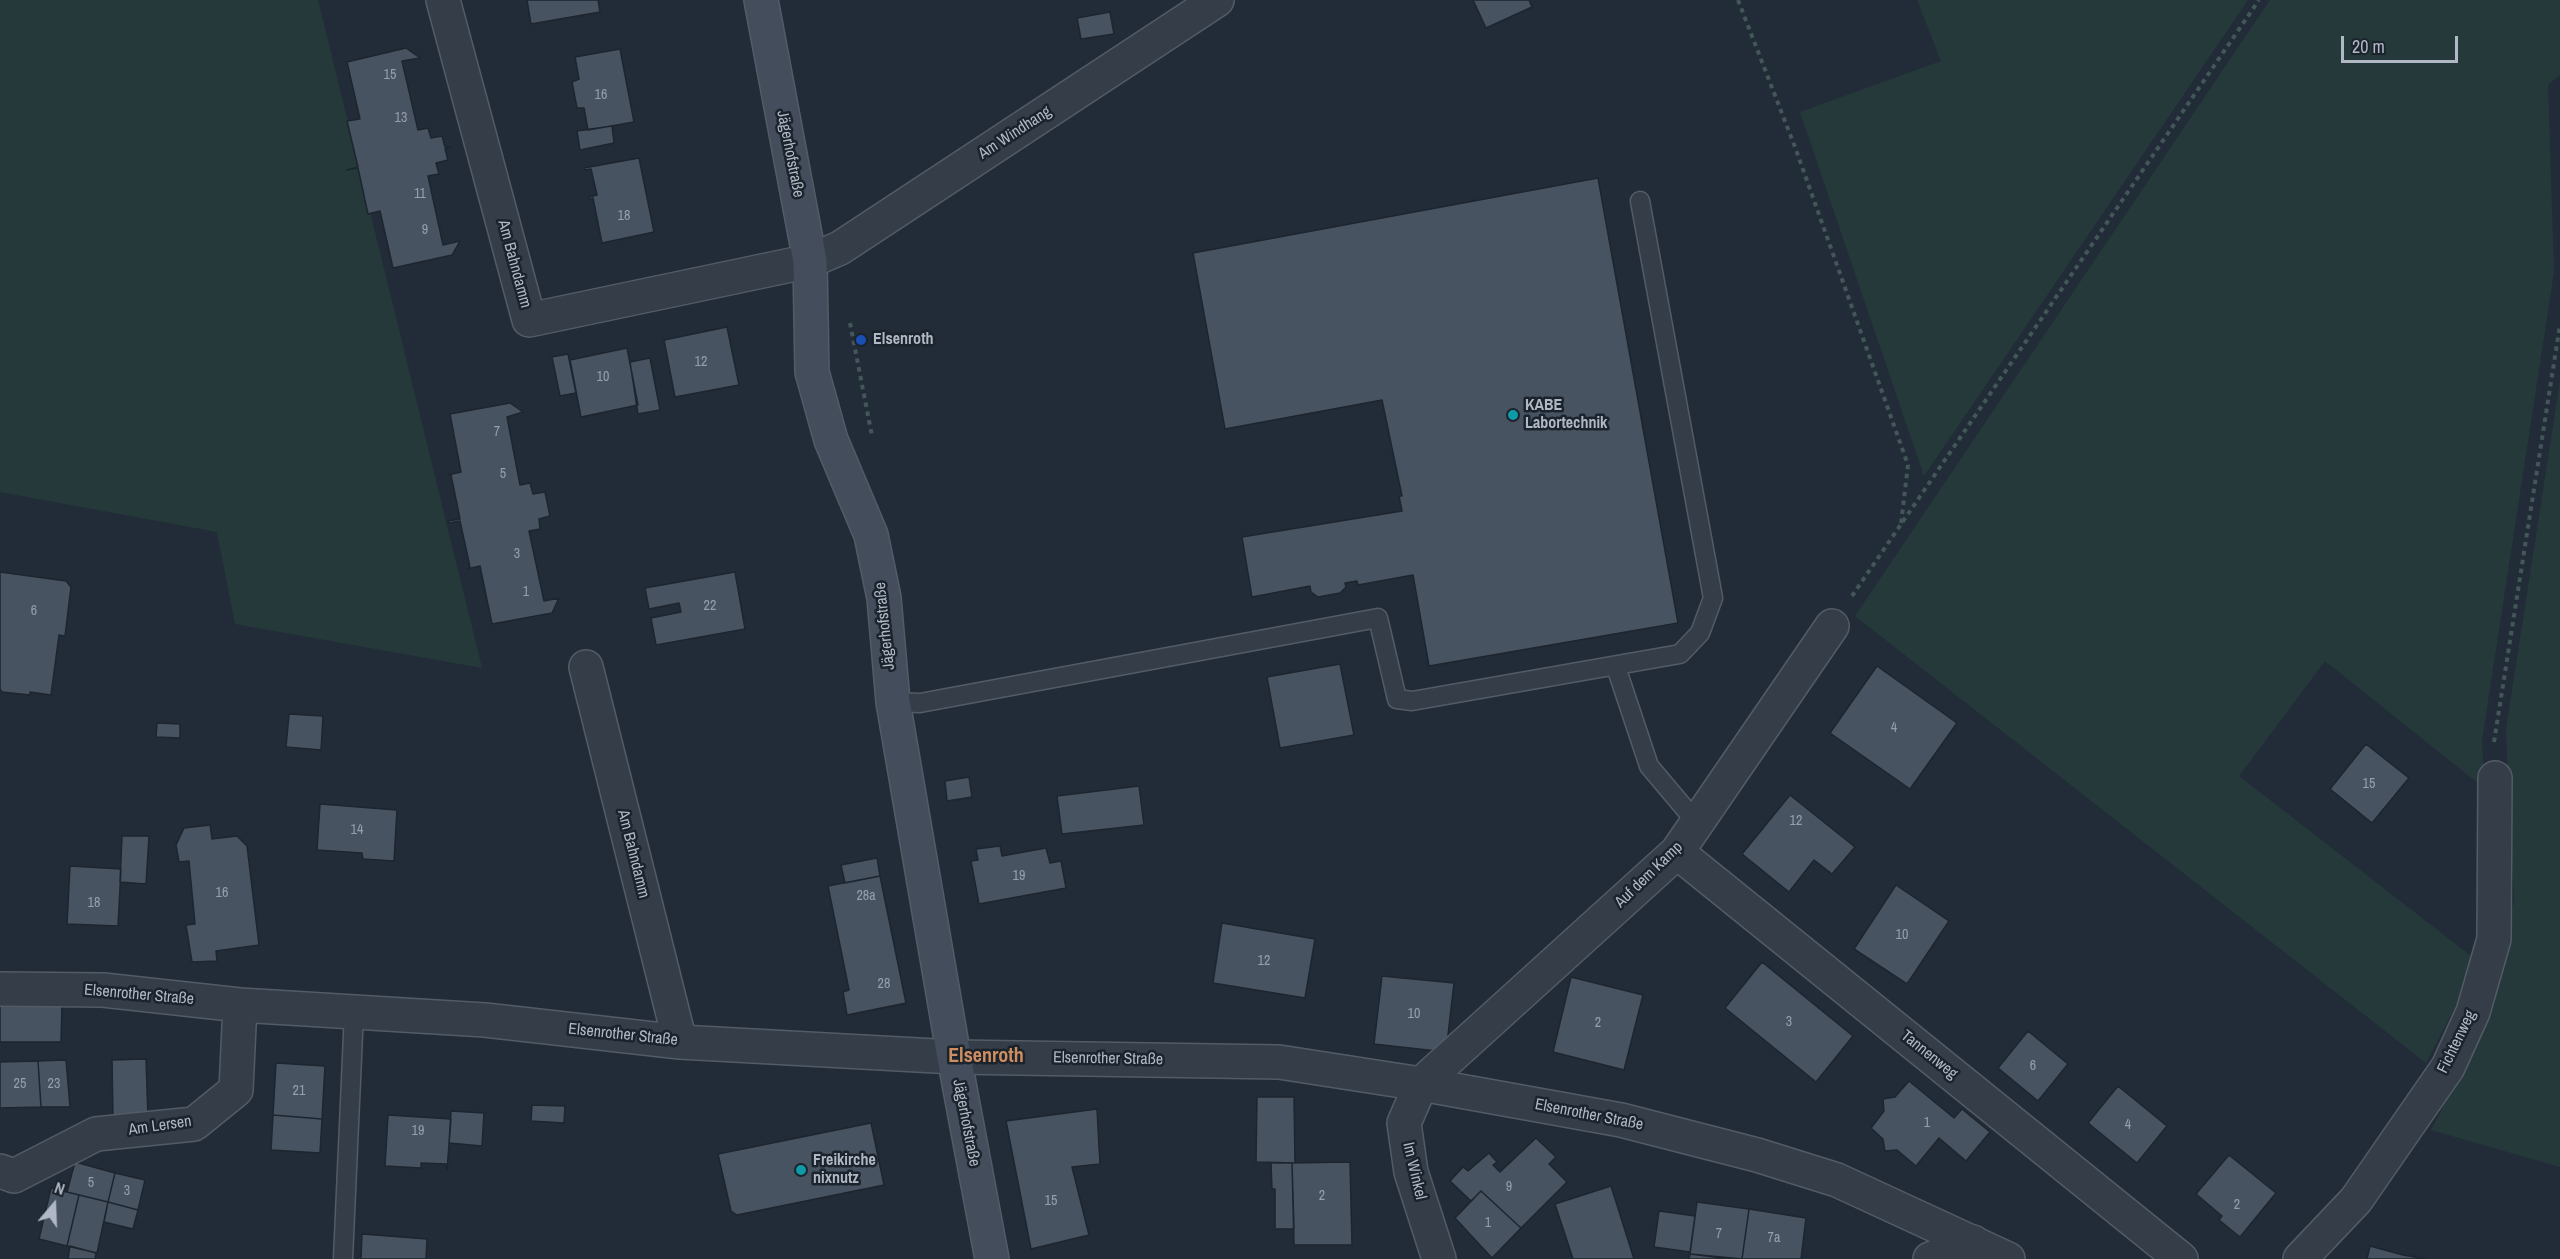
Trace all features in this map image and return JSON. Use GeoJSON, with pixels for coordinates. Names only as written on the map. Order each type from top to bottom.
{"type":"FeatureCollection","features":[{"type":"Feature","properties":{"kind":"main road","name":"Jägerhofstraße"},"geometry":{"type":"LineString","coordinates":[[760,0],[810,261],[812,372],[831,440],[871,535],[884,598],[893,702],[954,1057],[992,1259]]}},
{"type":"Feature","properties":{"kind":"street","name":"Am Bahndamm"},"geometry":{"type":"LineString","coordinates":[[443,0],[529,320],[810,261]]}},
{"type":"Feature","properties":{"kind":"street","name":"Am Windhang"},"geometry":{"type":"LineString","coordinates":[[810,261],[840,248],[1216,0]]}},
{"type":"Feature","properties":{"kind":"street","name":"Auf dem Kamp"},"geometry":{"type":"LineString","coordinates":[[1421,1084],[1677,852],[1832,626]]}},
{"type":"Feature","properties":{"kind":"street","name":"Am Bahndamm"},"geometry":{"type":"LineString","coordinates":[[586,667],[680,1042]]}},
{"type":"Feature","properties":{"kind":"street","name":"Fichtenweg"},"geometry":{"type":"LineString","coordinates":[[2300,1259],[2356,1200],[2448,1067],[2474,1012],[2494,939],[2495,778]]}},
{"type":"Feature","properties":{"kind":"street","name":"Tannenweg"},"geometry":{"type":"LineString","coordinates":[[1677,852],[2181,1259]]}},
{"type":"Feature","properties":{"kind":"street","name":"Elsenrother Straße"},"geometry":{"type":"LineString","coordinates":[[0,989],[103,990],[240,1005],[485,1020],[680,1042],[954,1057],[1279,1062],[1421,1084],[1621,1120],[1757,1155],[1838,1180],[2008,1259]]}},
{"type":"Feature","properties":{"kind":"street","name":"Am Lersen"},"geometry":{"type":"LineString","coordinates":[[0,1172],[14,1176],[96,1134],[194,1124],[236,1090],[240,1005]]}},
{"type":"Feature","properties":{"kind":"street","name":"Im Winkel"},"geometry":{"type":"LineString","coordinates":[[1421,1084],[1404,1123],[1411,1172],[1439,1259]]}},
{"type":"Feature","properties":{"kind":"street"},"geometry":{"type":"LineString","coordinates":[[1930,1259],[1972,1242]]}},
{"type":"Feature","properties":{"kind":"lane"},"geometry":{"type":"LineString","coordinates":[[893,702],[920,703],[1378,618],[1397,699],[1412,701],[1680,654],[1700,633],[1713,598],[1640,201]]}},
{"type":"Feature","properties":{"kind":"lane"},"geometry":{"type":"LineString","coordinates":[[1616,667],[1649,766],[1697,823]]}},
{"type":"Feature","properties":{"kind":"lane"},"geometry":{"type":"LineString","coordinates":[[343,1259],[354,1012]]}},
{"type":"Feature","properties":{"kind":"path"},"geometry":{"type":"LineString","coordinates":[[1738,0],[1795,147],[1908,465],[1900,525]]}},
{"type":"Feature","properties":{"kind":"path"},"geometry":{"type":"LineString","coordinates":[[1832,626],[2259,0]]}},
{"type":"Feature","properties":{"kind":"path"},"geometry":{"type":"LineString","coordinates":[[2495,778],[2494,734],[2560,325]]}},
{"type":"Feature","properties":{"kind":"green space"},"geometry":{"type":"Polygon","coordinates":[[[0,0],[318,0],[482,668],[235,624],[217,532],[0,492],[0,0]]]}},
{"type":"Feature","properties":{"kind":"green space"},"geometry":{"type":"Polygon","coordinates":[[[1917,0],[2248,0],[1924,476],[1800,112],[1941,61],[1917,0]]]}},
{"type":"Feature","properties":{"kind":"green space"},"geometry":{"type":"Polygon","coordinates":[[[2270,0],[2560,0],[2560,75],[2548,85],[2554,272],[2482,740],[2484,788],[2325,661],[2239,776],[2471,956],[2457,1004],[2426,1063],[1855,616],[2270,0]]]}},
{"type":"Feature","properties":{"kind":"green space"},"geometry":{"type":"Polygon","coordinates":[[[2560,381],[2560,1167],[2431,1130],[2478,1039],[2514,901],[2506,729],[2560,381]]]}},
{"type":"Feature","properties":{"kind":"building"},"geometry":{"type":"Polygon","coordinates":[[[527,0],[598,0],[600,12],[531,24],[527,0]]]}},
{"type":"Feature","properties":{"kind":"building"},"geometry":{"type":"Polygon","coordinates":[[[1473,0],[1529,0],[1532,7],[1486,28],[1473,0]]]}},
{"type":"Feature","properties":{"kind":"building"},"geometry":{"type":"Polygon","coordinates":[[[1110,12],[1114,34],[1081,39],[1077,18],[1110,12]]]}},
{"type":"Feature","properties":{"kind":"building"},"geometry":{"type":"Polygon","coordinates":[[[406,48],[420,58],[402,61],[418,130],[428,128],[431,138],[442,136],[445,147],[451,147],[445,149],[448,160],[436,163],[439,174],[428,176],[443,245],[460,241],[452,255],[393,268],[380,211],[368,214],[358,168],[347,170],[358,167],[347,121],[360,119],[347,62],[406,48]]]}},
{"type":"Feature","properties":{"kind":"building"},"geometry":{"type":"Polygon","coordinates":[[[620,49],[634,122],[588,130],[584,108],[577,108],[572,82],[579,79],[575,57],[620,49]]]}},
{"type":"Feature","properties":{"kind":"building"},"geometry":{"type":"Polygon","coordinates":[[[612,126],[614,143],[580,150],[577,131],[612,126]]]}},
{"type":"Feature","properties":{"kind":"building"},"geometry":{"type":"Polygon","coordinates":[[[639,158],[654,232],[602,243],[593,198],[589,200],[589,197],[597,195],[591,169],[585,170],[584,168],[639,158]]]}},
{"type":"Feature","properties":{"kind":"building","name":"KABE Labortechnik"},"geometry":{"type":"Polygon","coordinates":[[[1598,178],[1678,623],[1429,666],[1413,575],[1358,585],[1357,581],[1345,583],[1346,587],[1340,593],[1318,597],[1311,592],[1310,586],[1252,597],[1242,537],[1402,511],[1399,496],[1402,496],[1382,400],[1225,429],[1193,253],[1598,178]]]}},
{"type":"Feature","properties":{"kind":"building"},"geometry":{"type":"Polygon","coordinates":[[[727,327],[739,385],[675,397],[664,340],[727,327]]]}},
{"type":"Feature","properties":{"kind":"building"},"geometry":{"type":"Polygon","coordinates":[[[627,348],[638,405],[581,417],[570,360],[627,348]]]}},
{"type":"Feature","properties":{"kind":"building"},"geometry":{"type":"Polygon","coordinates":[[[568,354],[576,393],[560,396],[552,357],[568,354]]]}},
{"type":"Feature","properties":{"kind":"building"},"geometry":{"type":"Polygon","coordinates":[[[650,358],[660,410],[638,414],[630,362],[650,358]]]}},
{"type":"Feature","properties":{"kind":"building"},"geometry":{"type":"Polygon","coordinates":[[[510,403],[523,412],[507,417],[520,485],[530,483],[533,494],[545,492],[550,516],[539,519],[540,529],[529,531],[544,601],[559,598],[552,613],[492,624],[480,566],[467,569],[470,567],[460,521],[449,523],[448,521],[460,519],[451,475],[448,475],[461,472],[450,414],[510,403]]]}},
{"type":"Feature","properties":{"kind":"building"},"geometry":{"type":"Polygon","coordinates":[[[0,572],[66,581],[71,587],[65,636],[59,635],[51,695],[2,692],[0,689],[0,572]]]}},
{"type":"Feature","properties":{"kind":"building"},"geometry":{"type":"Polygon","coordinates":[[[735,572],[745,629],[656,645],[651,618],[681,612],[679,603],[649,609],[645,588],[735,572]]]}},
{"type":"Feature","properties":{"kind":"building"},"geometry":{"type":"Polygon","coordinates":[[[1340,664],[1354,735],[1280,748],[1267,677],[1340,664]]]}},
{"type":"Feature","properties":{"kind":"building"},"geometry":{"type":"Polygon","coordinates":[[[1877,666],[1957,723],[1910,789],[1830,733],[1877,666]]]}},
{"type":"Feature","properties":{"kind":"building"},"geometry":{"type":"Polygon","coordinates":[[[289,714],[323,716],[321,750],[286,747],[289,714]]]}},
{"type":"Feature","properties":{"kind":"building"},"geometry":{"type":"Polygon","coordinates":[[[157,723],[180,724],[180,738],[156,737],[157,723]]]}},
{"type":"Feature","properties":{"kind":"building"},"geometry":{"type":"Polygon","coordinates":[[[2366,744],[2409,778],[2372,823],[2330,789],[2366,744]]]}},
{"type":"Feature","properties":{"kind":"building"},"geometry":{"type":"Polygon","coordinates":[[[969,777],[972,797],[947,801],[945,781],[969,777]]]}},
{"type":"Feature","properties":{"kind":"building"},"geometry":{"type":"Polygon","coordinates":[[[1139,786],[1144,825],[1062,834],[1057,796],[1139,786]]]}},
{"type":"Feature","properties":{"kind":"building"},"geometry":{"type":"Polygon","coordinates":[[[1790,795],[1855,847],[1832,874],[1814,860],[1789,892],[1742,854],[1790,795]]]}},
{"type":"Feature","properties":{"kind":"building"},"geometry":{"type":"Polygon","coordinates":[[[320,804],[397,810],[394,861],[363,859],[362,853],[317,850],[320,804]]]}},
{"type":"Feature","properties":{"kind":"building"},"geometry":{"type":"Polygon","coordinates":[[[210,825],[212,839],[237,836],[247,846],[259,945],[216,951],[217,961],[192,962],[186,925],[195,924],[189,861],[179,862],[176,845],[184,828],[210,825]]]}},
{"type":"Feature","properties":{"kind":"building"},"geometry":{"type":"Polygon","coordinates":[[[122,836],[149,836],[146,884],[120,882],[122,836]]]}},
{"type":"Feature","properties":{"kind":"building"},"geometry":{"type":"Polygon","coordinates":[[[1000,846],[1002,856],[1046,848],[1050,863],[1061,861],[1066,888],[979,904],[971,861],[978,860],[976,849],[1000,846]]]}},
{"type":"Feature","properties":{"kind":"building"},"geometry":{"type":"Polygon","coordinates":[[[877,858],[880,876],[845,883],[841,865],[877,858]]]}},
{"type":"Feature","properties":{"kind":"building"},"geometry":{"type":"Polygon","coordinates":[[[70,866],[121,869],[118,926],[67,924],[70,866]]]}},
{"type":"Feature","properties":{"kind":"building"},"geometry":{"type":"Polygon","coordinates":[[[880,876],[906,1003],[847,1015],[843,992],[849,990],[828,886],[880,876]]]}},
{"type":"Feature","properties":{"kind":"building"},"geometry":{"type":"Polygon","coordinates":[[[1896,885],[1949,921],[1907,984],[1854,949],[1896,885]]]}},
{"type":"Feature","properties":{"kind":"building"},"geometry":{"type":"Polygon","coordinates":[[[1222,923],[1315,939],[1305,998],[1213,983],[1222,923]]]}},
{"type":"Feature","properties":{"kind":"building"},"geometry":{"type":"Polygon","coordinates":[[[1762,962],[1853,1036],[1816,1082],[1725,1008],[1762,962]]]}},
{"type":"Feature","properties":{"kind":"building"},"geometry":{"type":"Polygon","coordinates":[[[1382,976],[1454,983],[1446,1052],[1374,1044],[1382,976]]]}},
{"type":"Feature","properties":{"kind":"building"},"geometry":{"type":"Polygon","coordinates":[[[1571,977],[1643,995],[1624,1070],[1553,1052],[1571,977]]]}},
{"type":"Feature","properties":{"kind":"building"},"geometry":{"type":"Polygon","coordinates":[[[62,1003],[61,1042],[0,1042],[0,1004],[62,1003]]]}},
{"type":"Feature","properties":{"kind":"building"},"geometry":{"type":"Polygon","coordinates":[[[2028,1031],[2068,1064],[2038,1101],[1998,1068],[2028,1031]]]}},
{"type":"Feature","properties":{"kind":"building"},"geometry":{"type":"Polygon","coordinates":[[[146,1059],[148,1119],[113,1120],[112,1060],[146,1059]]]}},
{"type":"Feature","properties":{"kind":"building"},"geometry":{"type":"Polygon","coordinates":[[[66,1060],[70,1107],[41,1107],[38,1061],[66,1060]]]}},
{"type":"Feature","properties":{"kind":"building"},"geometry":{"type":"Polygon","coordinates":[[[38,1061],[41,1107],[0,1108],[0,1062],[38,1061]]]}},
{"type":"Feature","properties":{"kind":"building"},"geometry":{"type":"Polygon","coordinates":[[[276,1063],[325,1066],[322,1119],[273,1115],[276,1063]]]}},
{"type":"Feature","properties":{"kind":"building"},"geometry":{"type":"Polygon","coordinates":[[[1909,1081],[1954,1118],[1962,1109],[1990,1132],[1966,1161],[1939,1138],[1916,1166],[1897,1150],[1885,1151],[1883,1139],[1871,1128],[1884,1111],[1883,1099],[1895,1097],[1909,1081]]]}},
{"type":"Feature","properties":{"kind":"building"},"geometry":{"type":"Polygon","coordinates":[[[2118,1086],[2167,1126],[2137,1163],[2088,1123],[2118,1086]]]}},
{"type":"Feature","properties":{"kind":"building"},"geometry":{"type":"Polygon","coordinates":[[[1257,1097],[1294,1097],[1295,1163],[1256,1162],[1257,1097]]]}},
{"type":"Feature","properties":{"kind":"building"},"geometry":{"type":"Polygon","coordinates":[[[532,1105],[565,1106],[564,1123],[531,1121],[532,1105]]]}},
{"type":"Feature","properties":{"kind":"building"},"geometry":{"type":"Polygon","coordinates":[[[1097,1109],[1100,1164],[1072,1167],[1089,1235],[1031,1249],[1006,1121],[1097,1109]]]}},
{"type":"Feature","properties":{"kind":"building"},"geometry":{"type":"Polygon","coordinates":[[[451,1111],[484,1113],[482,1146],[449,1143],[451,1111]]]}},
{"type":"Feature","properties":{"kind":"building"},"geometry":{"type":"Polygon","coordinates":[[[273,1115],[322,1119],[320,1153],[271,1150],[273,1115]]]}},
{"type":"Feature","properties":{"kind":"building"},"geometry":{"type":"Polygon","coordinates":[[[388,1115],[451,1119],[447,1170],[446,1164],[421,1163],[421,1168],[385,1166],[388,1115]]]}},
{"type":"Feature","properties":{"kind":"building","name":"Freikirche nixnutz"},"geometry":{"type":"Polygon","coordinates":[[[871,1123],[884,1185],[737,1215],[731,1211],[718,1154],[871,1123]]]}},
{"type":"Feature","properties":{"kind":"building"},"geometry":{"type":"Polygon","coordinates":[[[1536,1138],[1556,1157],[1549,1164],[1567,1182],[1521,1228],[1481,1191],[1471,1201],[1450,1181],[1463,1167],[1468,1171],[1489,1153],[1497,1162],[1493,1165],[1500,1172],[1536,1138]]]}},
{"type":"Feature","properties":{"kind":"building"},"geometry":{"type":"Polygon","coordinates":[[[2229,1155],[2276,1193],[2240,1237],[2219,1220],[2222,1216],[2196,1194],[2229,1155]]]}},
{"type":"Feature","properties":{"kind":"building"},"geometry":{"type":"Polygon","coordinates":[[[75,1162],[115,1173],[108,1202],[67,1192],[75,1162]]]}},
{"type":"Feature","properties":{"kind":"building"},"geometry":{"type":"Polygon","coordinates":[[[1350,1162],[1352,1245],[1294,1245],[1292,1163],[1350,1162]]]}},
{"type":"Feature","properties":{"kind":"building"},"geometry":{"type":"Polygon","coordinates":[[[1271,1163],[1292,1163],[1294,1229],[1275,1229],[1275,1189],[1272,1189],[1271,1163]]]}},
{"type":"Feature","properties":{"kind":"building"},"geometry":{"type":"Polygon","coordinates":[[[115,1173],[145,1180],[138,1210],[108,1202],[115,1173]]]}},
{"type":"Feature","properties":{"kind":"building"},"geometry":{"type":"Polygon","coordinates":[[[1611,1186],[1634,1259],[1573,1259],[1555,1204],[1611,1186]]]}},
{"type":"Feature","properties":{"kind":"building"},"geometry":{"type":"Polygon","coordinates":[[[51,1188],[79,1195],[67,1246],[39,1239],[51,1188]]]}},
{"type":"Feature","properties":{"kind":"building"},"geometry":{"type":"Polygon","coordinates":[[[1481,1191],[1521,1228],[1492,1258],[1455,1218],[1481,1191]]]}},
{"type":"Feature","properties":{"kind":"building"},"geometry":{"type":"Polygon","coordinates":[[[79,1195],[108,1202],[97,1253],[67,1246],[79,1195]]]}},
{"type":"Feature","properties":{"kind":"building"},"geometry":{"type":"Polygon","coordinates":[[[108,1202],[138,1210],[133,1229],[104,1222],[108,1202]]]}},
{"type":"Feature","properties":{"kind":"building"},"geometry":{"type":"Polygon","coordinates":[[[1697,1202],[1749,1209],[1742,1259],[1690,1254],[1697,1202]]]}},
{"type":"Feature","properties":{"kind":"building"},"geometry":{"type":"Polygon","coordinates":[[[1749,1209],[1806,1218],[1801,1259],[1742,1259],[1749,1209]]]}},
{"type":"Feature","properties":{"kind":"building"},"geometry":{"type":"Polygon","coordinates":[[[1659,1211],[1695,1216],[1690,1252],[1654,1247],[1659,1211]]]}},
{"type":"Feature","properties":{"kind":"building"},"geometry":{"type":"Polygon","coordinates":[[[362,1234],[427,1239],[426,1259],[361,1259],[362,1234]]]}},
{"type":"Feature","properties":{"kind":"building"},"geometry":{"type":"Polygon","coordinates":[[[70,1246],[96,1253],[95,1259],[68,1259],[70,1246]]]}},
{"type":"Feature","properties":{"kind":"building"},"geometry":{"type":"Polygon","coordinates":[[[2370,1246],[2403,1255],[2426,1259],[2367,1259],[2370,1246]]]}},
{"type":"Feature","properties":{"kind":"building"},"geometry":{"type":"Polygon","coordinates":[[[1690,1254],[1722,1258],[1722,1259],[1689,1259],[1690,1254]]]}},
{"type":"Feature","properties":{"kind":"place","name":"Elsenroth"},"geometry":{"type":"Point","coordinates":[861,340]}},
{"type":"Feature","properties":{"kind":"place","name":"KABE Labortechnik"},"geometry":{"type":"Point","coordinates":[1513,415]}},
{"type":"Feature","properties":{"kind":"place","name":"Freikirche nixnutz"},"geometry":{"type":"Point","coordinates":[801,1170]}},
{"type":"Feature","properties":{"kind":"district","name":"Elsenroth"},"geometry":{"type":"Point","coordinates":[986,1057]}}]}
